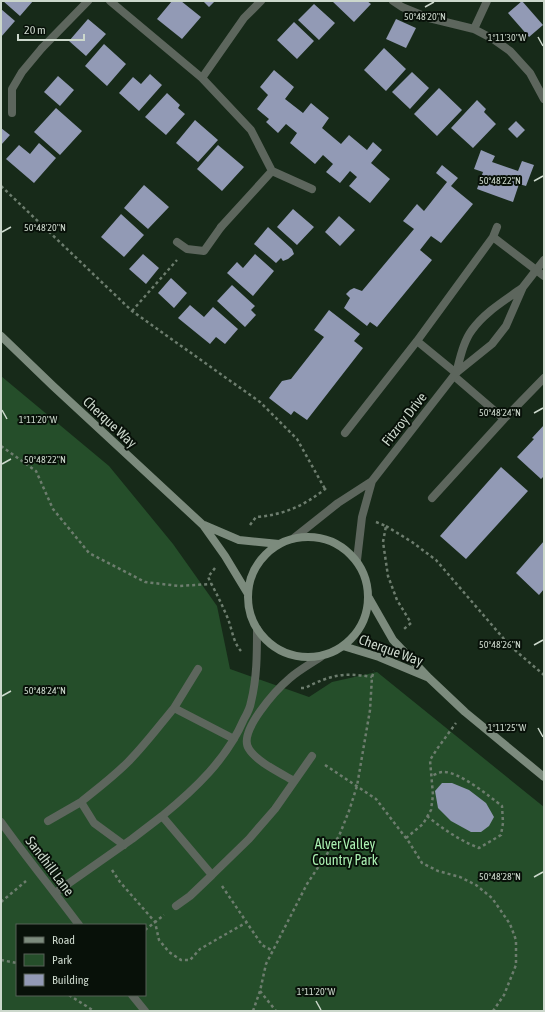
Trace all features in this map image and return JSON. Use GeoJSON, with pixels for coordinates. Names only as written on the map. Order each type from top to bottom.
{"type":"FeatureCollection","features":[{"type":"Feature","properties":{"kind":"street"},"geometry":{"type":"LineString","coordinates":[[12,113],[12,89],[22,72],[42,48],[88,1]]}},
{"type":"Feature","properties":{"kind":"street"},"geometry":{"type":"LineString","coordinates":[[110,1],[202,78],[251,130],[272,170],[312,189]]}},
{"type":"Feature","properties":{"kind":"street"},"geometry":{"type":"LineString","coordinates":[[202,78],[244,18],[261,1]]}},
{"type":"Feature","properties":{"kind":"street"},"geometry":{"type":"LineString","coordinates":[[393,1],[429,18],[474,29],[494,39],[510,51],[530,73],[544,99]]}},
{"type":"Feature","properties":{"kind":"street"},"geometry":{"type":"LineString","coordinates":[[474,29],[487,1]]}},
{"type":"Feature","properties":{"kind":"street"},"geometry":{"type":"LineString","coordinates":[[177,242],[187,249],[204,251],[221,227],[272,170]]}},
{"type":"Feature","properties":{"kind":"street"},"geometry":{"type":"LineString","coordinates":[[345,433],[418,341],[493,237],[497,228]]}},
{"type":"Feature","properties":{"kind":"street"},"geometry":{"type":"LineString","coordinates":[[493,237],[544,276]]}},
{"type":"Feature","properties":{"kind":"street","name":"Fitzroy Drive"},"geometry":{"type":"LineString","coordinates":[[294,538],[338,504],[372,481],[455,375],[492,344],[506,326],[523,287],[544,260]]}},
{"type":"Feature","properties":{"kind":"street","name":"Fitzroy Drive"},"geometry":{"type":"LineString","coordinates":[[455,375],[463,349],[472,330],[488,312],[523,287]]}},
{"type":"Feature","properties":{"kind":"street","name":"Cherque Way"},"geometry":{"type":"LineString","coordinates":[[1,336],[58,392],[203,525],[225,556],[248,594]]}},
{"type":"Feature","properties":{"kind":"street"},"geometry":{"type":"LineString","coordinates":[[418,341],[504,419]]}},
{"type":"Feature","properties":{"kind":"street"},"geometry":{"type":"LineString","coordinates":[[432,498],[504,419],[544,378]]}},
{"type":"Feature","properties":{"kind":"street","name":"Fitzroy Drive"},"geometry":{"type":"LineString","coordinates":[[357,560],[362,517],[372,481]]}},
{"type":"Feature","properties":{"kind":"street","name":"Cherque Way"},"geometry":{"type":"LineString","coordinates":[[203,525],[239,540],[279,544]]}},
{"type":"Feature","properties":{"kind":"street"},"geometry":{"type":"LineString","coordinates":[[294,781],[255,756],[246,744],[249,732],[270,698],[290,678],[322,656],[343,646],[354,637],[362,626],[367,612],[369,598],[368,585],[364,571],[357,560],[344,548],[329,539],[311,536],[294,538],[279,544],[266,553],[257,565],[250,579],[248,606],[257,629],[267,641],[279,650],[293,655],[308,657],[322,656]]}},
{"type":"Feature","properties":{"kind":"street","name":"Cherque Way"},"geometry":{"type":"LineString","coordinates":[[369,598],[393,640],[429,678],[465,712],[544,777]]}},
{"type":"Feature","properties":{"kind":"street"},"geometry":{"type":"LineString","coordinates":[[55,893],[124,845],[162,816],[205,777],[224,755],[234,740],[251,703],[257,669],[257,629]]}},
{"type":"Feature","properties":{"kind":"street","name":"Cherque Way"},"geometry":{"type":"LineString","coordinates":[[343,646],[378,657],[429,678]]}},
{"type":"Feature","properties":{"kind":"street"},"geometry":{"type":"LineString","coordinates":[[48,821],[81,802],[128,762],[145,744],[174,708],[198,670]]}},
{"type":"Feature","properties":{"kind":"street"},"geometry":{"type":"LineString","coordinates":[[174,708],[234,740]]}},
{"type":"Feature","properties":{"kind":"street"},"geometry":{"type":"LineString","coordinates":[[176,906],[190,896],[249,839],[275,809],[312,756]]}},
{"type":"Feature","properties":{"kind":"street"},"geometry":{"type":"LineString","coordinates":[[81,802],[94,823],[124,845]]}},
{"type":"Feature","properties":{"kind":"street"},"geometry":{"type":"LineString","coordinates":[[162,816],[212,875]]}},
{"type":"Feature","properties":{"kind":"street","name":"Sandhill Lane"},"geometry":{"type":"LineString","coordinates":[[1,822],[78,924]]}},
{"type":"Feature","properties":{"kind":"street"},"geometry":{"type":"LineString","coordinates":[[133,996],[145,1011]]}},
{"type":"Feature","properties":{"kind":"path"},"geometry":{"type":"LineString","coordinates":[[1,186],[132,311],[260,402],[297,439],[325,489],[338,504]]}},
{"type":"Feature","properties":{"kind":"path"},"geometry":{"type":"LineString","coordinates":[[132,311],[187,249]]}},
{"type":"Feature","properties":{"kind":"path"},"geometry":{"type":"LineString","coordinates":[[1,446],[36,471],[52,509],[90,553],[145,582],[179,586],[211,584]]}},
{"type":"Feature","properties":{"kind":"path"},"geometry":{"type":"LineString","coordinates":[[239,540],[256,517],[274,516],[295,508],[316,497],[325,489]]}},
{"type":"Feature","properties":{"kind":"path"},"geometry":{"type":"LineString","coordinates":[[362,517],[386,526],[412,542],[436,560],[510,646],[544,675]]}},
{"type":"Feature","properties":{"kind":"path"},"geometry":{"type":"LineString","coordinates":[[386,526],[383,542],[388,576],[396,600],[411,623],[393,640]]}},
{"type":"Feature","properties":{"kind":"path"},"geometry":{"type":"LineString","coordinates":[[225,556],[208,577],[229,620],[237,647],[257,669]]}},
{"type":"Feature","properties":{"kind":"path"},"geometry":{"type":"LineString","coordinates":[[253,1011],[260,992],[266,964],[307,884],[339,836],[349,811],[357,786],[370,710],[372,677],[378,657]]}},
{"type":"Feature","properties":{"kind":"path"},"geometry":{"type":"LineString","coordinates":[[284,684],[305,688],[318,681],[334,676],[355,674],[372,677]]}},
{"type":"Feature","properties":{"kind":"path"},"geometry":{"type":"LineString","coordinates":[[406,838],[423,824],[431,810],[433,795],[430,760],[465,712]]}},
{"type":"Feature","properties":{"kind":"path"},"geometry":{"type":"LineString","coordinates":[[312,756],[376,799],[406,838],[422,863],[438,871],[460,876],[476,885],[492,898],[510,924],[516,940],[516,965],[504,995],[493,1011]]}},
{"type":"Feature","properties":{"kind":"path"},"geometry":{"type":"LineString","coordinates":[[427,816],[443,829],[464,842],[479,848],[501,836],[503,822],[502,806],[471,783],[455,774],[444,772],[431,776]]}},
{"type":"Feature","properties":{"kind":"path"},"geometry":{"type":"LineString","coordinates":[[105,858],[120,882],[155,922],[159,940],[169,952],[181,960],[190,960],[200,949],[247,922]]}},
{"type":"Feature","properties":{"kind":"path"},"geometry":{"type":"LineString","coordinates":[[1,902],[37,871]]}},
{"type":"Feature","properties":{"kind":"path"},"geometry":{"type":"LineString","coordinates":[[212,875],[228,894],[262,945],[273,951]]}},
{"type":"Feature","properties":{"kind":"path"},"geometry":{"type":"LineString","coordinates":[[146,929],[176,906]]}},
{"type":"Feature","properties":{"kind":"path"},"geometry":{"type":"LineString","coordinates":[[1,960],[16,963]]}},
{"type":"Feature","properties":{"kind":"path"},"geometry":{"type":"LineString","coordinates":[[260,992],[276,1011]]}},
{"type":"Feature","properties":{"kind":"path"},"geometry":{"type":"LineString","coordinates":[[71,996],[94,1011]]}},
{"type":"Feature","properties":{"kind":"green space","name":"Alver Valley Country Park"},"geometry":{"type":"Polygon","coordinates":[[[1,376],[109,466],[173,544],[217,606],[230,669],[309,697],[332,682],[377,672],[544,807],[544,1011],[1,1011],[1,376]]]}},
{"type":"Feature","properties":{"kind":"building"},"geometry":{"type":"Polygon","coordinates":[[[3,1],[33,1],[20,16],[3,1]]]}},
{"type":"Feature","properties":{"kind":"building"},"geometry":{"type":"Polygon","coordinates":[[[172,1],[181,1],[201,17],[182,39],[157,19],[172,1]]]}},
{"type":"Feature","properties":{"kind":"building"},"geometry":{"type":"Polygon","coordinates":[[[203,1],[215,1],[209,7],[203,1]]]}},
{"type":"Feature","properties":{"kind":"building"},"geometry":{"type":"Polygon","coordinates":[[[332,1],[367,1],[371,4],[354,22],[332,1]]]}},
{"type":"Feature","properties":{"kind":"building"},"geometry":{"type":"Polygon","coordinates":[[[522,1],[543,25],[529,37],[508,13],[522,1]]]}},
{"type":"Feature","properties":{"kind":"building"},"geometry":{"type":"Polygon","coordinates":[[[314,4],[335,23],[319,40],[298,20],[314,4]]]}},
{"type":"Feature","properties":{"kind":"building"},"geometry":{"type":"Polygon","coordinates":[[[1,9],[15,21],[1,37],[1,9]]]}},
{"type":"Feature","properties":{"kind":"building"},"geometry":{"type":"Polygon","coordinates":[[[88,19],[106,34],[86,56],[69,41],[88,19]]]}},
{"type":"Feature","properties":{"kind":"building"},"geometry":{"type":"Polygon","coordinates":[[[396,19],[416,28],[406,48],[386,39],[396,19]]]}},
{"type":"Feature","properties":{"kind":"building"},"geometry":{"type":"Polygon","coordinates":[[[294,22],[314,41],[297,59],[277,40],[294,22]]]}},
{"type":"Feature","properties":{"kind":"building"},"geometry":{"type":"Polygon","coordinates":[[[104,44],[126,64],[107,86],[85,66],[104,44]]]}},
{"type":"Feature","properties":{"kind":"building"},"geometry":{"type":"Polygon","coordinates":[[[384,48],[406,69],[386,91],[364,70],[384,48]]]}},
{"type":"Feature","properties":{"kind":"building"},"geometry":{"type":"Polygon","coordinates":[[[274,70],[294,87],[285,99],[303,113],[311,103],[329,118],[322,128],[341,144],[349,135],[367,150],[373,142],[382,150],[371,163],[390,179],[370,203],[349,186],[357,177],[350,171],[340,183],[326,172],[333,164],[323,155],[315,164],[290,143],[297,133],[286,124],[278,133],[266,122],[269,119],[257,109],[268,95],[260,87],[274,70]]]}},
{"type":"Feature","properties":{"kind":"building"},"geometry":{"type":"Polygon","coordinates":[[[412,72],[429,88],[410,109],[392,92],[412,72]]]}},
{"type":"Feature","properties":{"kind":"building"},"geometry":{"type":"Polygon","coordinates":[[[150,74],[162,85],[139,111],[119,93],[133,77],[141,84],[150,74]]]}},
{"type":"Feature","properties":{"kind":"building"},"geometry":{"type":"Polygon","coordinates":[[[58,76],[74,90],[60,106],[44,92],[58,76]]]}},
{"type":"Feature","properties":{"kind":"building"},"geometry":{"type":"Polygon","coordinates":[[[439,88],[462,110],[437,136],[414,114],[439,88]]]}},
{"type":"Feature","properties":{"kind":"building"},"geometry":{"type":"Polygon","coordinates":[[[167,93],[180,105],[178,108],[185,114],[166,135],[145,117],[167,93]]]}},
{"type":"Feature","properties":{"kind":"building"},"geometry":{"type":"Polygon","coordinates":[[[477,100],[486,109],[484,112],[496,124],[473,148],[451,128],[477,100]]]}},
{"type":"Feature","properties":{"kind":"building"},"geometry":{"type":"Polygon","coordinates":[[[56,108],[82,131],[60,155],[34,132],[56,108]]]}},
{"type":"Feature","properties":{"kind":"building"},"geometry":{"type":"Polygon","coordinates":[[[195,120],[218,140],[198,162],[176,143],[195,120]]]}},
{"type":"Feature","properties":{"kind":"building"},"geometry":{"type":"Polygon","coordinates":[[[516,121],[525,130],[517,138],[508,129],[516,121]]]}},
{"type":"Feature","properties":{"kind":"building"},"geometry":{"type":"Polygon","coordinates":[[[1,128],[10,135],[1,145],[1,128]]]}},
{"type":"Feature","properties":{"kind":"building"},"geometry":{"type":"Polygon","coordinates":[[[39,143],[56,158],[34,183],[6,159],[19,145],[30,154],[39,143]]]}},
{"type":"Feature","properties":{"kind":"building"},"geometry":{"type":"Polygon","coordinates":[[[218,145],[244,167],[222,191],[197,169],[218,145]]]}},
{"type":"Feature","properties":{"kind":"building"},"geometry":{"type":"Polygon","coordinates":[[[481,150],[495,156],[492,162],[518,171],[522,161],[534,165],[526,186],[519,184],[513,202],[477,189],[483,172],[474,169],[481,150]]]}},
{"type":"Feature","properties":{"kind":"building"},"geometry":{"type":"Polygon","coordinates":[[[442,165],[458,178],[451,186],[473,204],[441,243],[431,236],[420,250],[432,260],[377,327],[370,322],[367,326],[344,308],[350,298],[346,294],[354,288],[362,291],[414,229],[403,221],[417,204],[424,211],[447,182],[436,173],[442,165]]]}},
{"type":"Feature","properties":{"kind":"building"},"geometry":{"type":"Polygon","coordinates":[[[144,185],[169,207],[148,229],[124,208],[144,185]]]}},
{"type":"Feature","properties":{"kind":"building"},"geometry":{"type":"Polygon","coordinates":[[[293,209],[314,227],[297,245],[277,227],[293,209]]]}},
{"type":"Feature","properties":{"kind":"building"},"geometry":{"type":"Polygon","coordinates":[[[121,214],[144,235],[124,257],[101,237],[121,214]]]}},
{"type":"Feature","properties":{"kind":"building"},"geometry":{"type":"Polygon","coordinates":[[[339,216],[355,230],[340,246],[325,232],[339,216]]]}},
{"type":"Feature","properties":{"kind":"building"},"geometry":{"type":"Polygon","coordinates":[[[268,227],[292,249],[294,254],[288,259],[283,261],[281,258],[276,263],[254,244],[268,227]]]}},
{"type":"Feature","properties":{"kind":"building"},"geometry":{"type":"Polygon","coordinates":[[[143,254],[159,268],[146,284],[129,269],[143,254]]]}},
{"type":"Feature","properties":{"kind":"building"},"geometry":{"type":"Polygon","coordinates":[[[255,254],[274,271],[253,296],[227,273],[237,262],[243,268],[255,254]]]}},
{"type":"Feature","properties":{"kind":"building"},"geometry":{"type":"Polygon","coordinates":[[[171,278],[187,293],[174,308],[158,293],[171,278]]]}},
{"type":"Feature","properties":{"kind":"building"},"geometry":{"type":"Polygon","coordinates":[[[232,285],[255,306],[251,310],[256,315],[245,327],[217,301],[232,285]]]}},
{"type":"Feature","properties":{"kind":"building"},"geometry":{"type":"Polygon","coordinates":[[[190,305],[204,317],[213,307],[238,329],[225,344],[216,337],[210,344],[178,318],[190,305]]]}},
{"type":"Feature","properties":{"kind":"building"},"geometry":{"type":"Polygon","coordinates":[[[329,310],[360,334],[354,341],[363,348],[307,420],[294,411],[291,415],[269,398],[282,381],[291,379],[324,337],[314,330],[329,310]]]}},
{"type":"Feature","properties":{"kind":"building"},"geometry":{"type":"Polygon","coordinates":[[[544,425],[544,476],[541,479],[517,457],[534,439],[532,438],[544,425]]]}},
{"type":"Feature","properties":{"kind":"building"},"geometry":{"type":"Polygon","coordinates":[[[501,467],[528,491],[466,559],[440,536],[501,467]]]}},
{"type":"Feature","properties":{"kind":"building"},"geometry":{"type":"Polygon","coordinates":[[[544,541],[544,589],[539,595],[516,573],[544,541]]]}},
{"type":"Feature","properties":{"kind":"building"},"geometry":{"type":"Polygon","coordinates":[[[442,783],[452,783],[469,790],[486,803],[494,817],[489,826],[481,832],[471,832],[451,821],[438,808],[435,791],[442,783]]]}}]}
